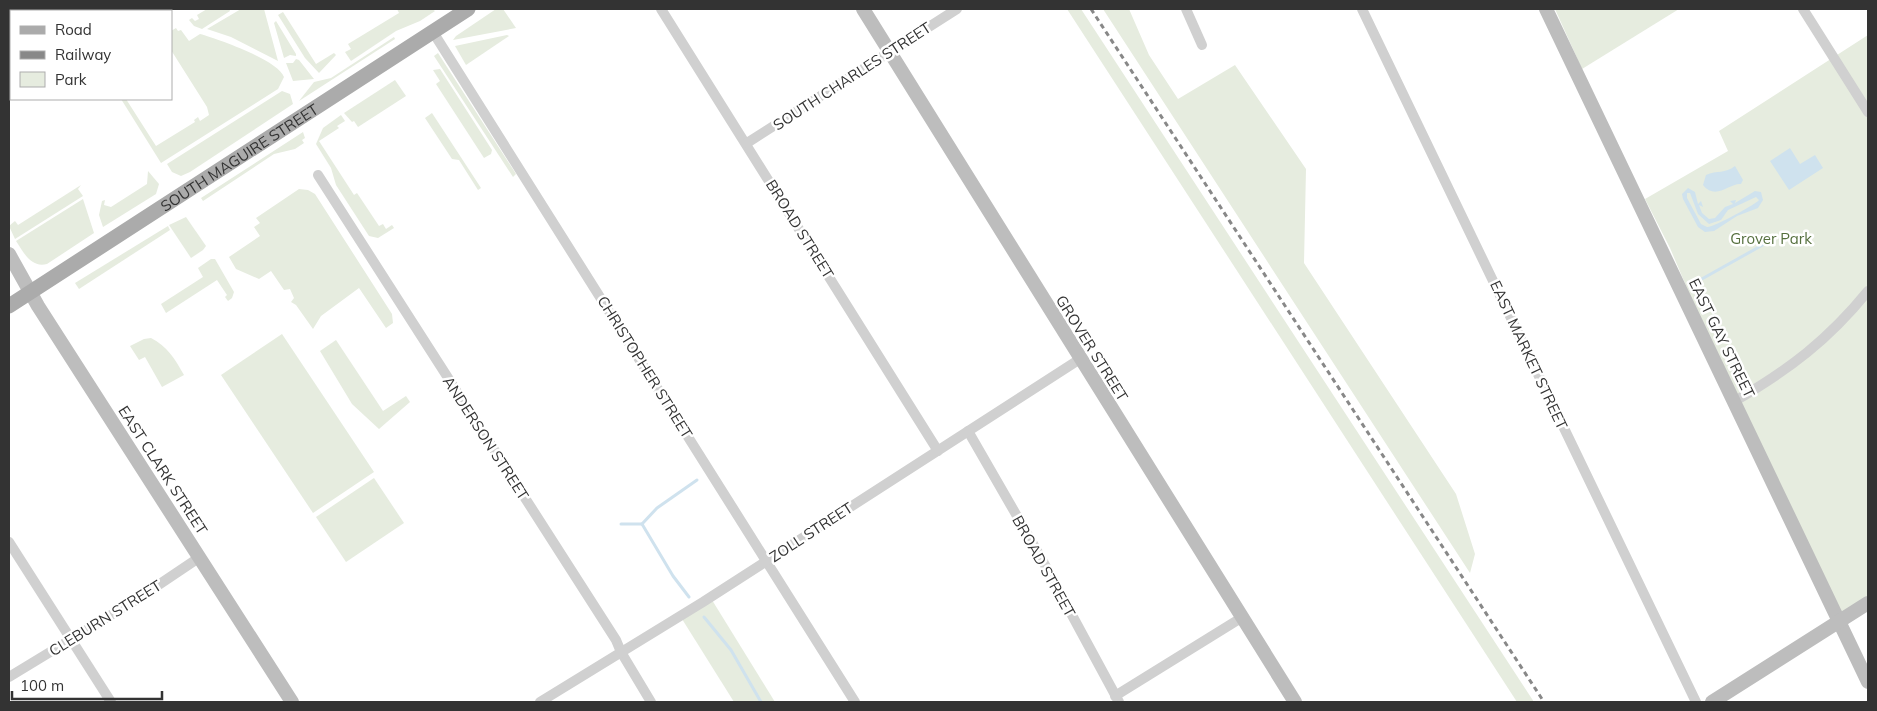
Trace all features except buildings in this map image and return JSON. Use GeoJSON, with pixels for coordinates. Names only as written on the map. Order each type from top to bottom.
{"type":"FeatureCollection","features":[{"type":"Feature","properties":{"kind":"main road","name":"SOUTH MAGUIRE STREET"},"geometry":{"type":"LineString","coordinates":[[9,306],[468,9]]}},
{"type":"Feature","properties":{"kind":"street","name":"BROAD STREET"},"geometry":{"type":"LineString","coordinates":[[661,9],[747,143],[938,451]]}},
{"type":"Feature","properties":{"kind":"street","name":"GROVER STREET"},"geometry":{"type":"LineString","coordinates":[[863,9],[1241,618],[1296,702]]}},
{"type":"Feature","properties":{"kind":"street","name":"SOUTH CHARLES STREET"},"geometry":{"type":"LineString","coordinates":[[747,143],[957,9]]}},
{"type":"Feature","properties":{"kind":"street"},"geometry":{"type":"LineString","coordinates":[[1186,9],[1202,45]]}},
{"type":"Feature","properties":{"kind":"street","name":"EAST MARKET STREET"},"geometry":{"type":"LineString","coordinates":[[1362,9],[1696,702]]}},
{"type":"Feature","properties":{"kind":"street","name":"EAST GAY STREET"},"geometry":{"type":"LineString","coordinates":[[1546,9],[1868,682]]}},
{"type":"Feature","properties":{"kind":"street"},"geometry":{"type":"LineString","coordinates":[[1803,9],[1868,112]]}},
{"type":"Feature","properties":{"kind":"street","name":"CHRISTOPHER STREET"},"geometry":{"type":"LineString","coordinates":[[433,32],[855,702]]}},
{"type":"Feature","properties":{"kind":"street","name":"ANDERSON STREET"},"geometry":{"type":"LineString","coordinates":[[318,175],[616,640],[621,652],[651,702]]}},
{"type":"Feature","properties":{"kind":"street","name":"EAST CLARK STREET"},"geometry":{"type":"LineString","coordinates":[[9,254],[32,292],[38,306],[292,702]]}},
{"type":"Feature","properties":{"kind":"street"},"geometry":{"type":"LineString","coordinates":[[1735,401],[1798,362],[1833,332],[1868,291]]}},
{"type":"Feature","properties":{"kind":"street","name":"ZOLL STREET"},"geometry":{"type":"LineString","coordinates":[[540,702],[766,561],[1080,359]]}},
{"type":"Feature","properties":{"kind":"street","name":"BROAD STREET"},"geometry":{"type":"LineString","coordinates":[[968,431],[1040,556],[1117,699]]}},
{"type":"Feature","properties":{"kind":"street"},"geometry":{"type":"LineString","coordinates":[[9,542],[111,702]]}},
{"type":"Feature","properties":{"kind":"street","name":"CLEBURN STREET"},"geometry":{"type":"LineString","coordinates":[[9,677],[200,557]]}},
{"type":"Feature","properties":{"kind":"street"},"geometry":{"type":"LineString","coordinates":[[1712,702],[1868,603]]}},
{"type":"Feature","properties":{"kind":"street"},"geometry":{"type":"LineString","coordinates":[[1117,699],[1241,618]]}},
{"type":"Feature","properties":{"kind":"green space"},"geometry":{"type":"Polygon","coordinates":[[[9,9],[44,9],[10,10],[9,87],[9,9]]]}},
{"type":"Feature","properties":{"kind":"green space"},"geometry":{"type":"Polygon","coordinates":[[[207,9],[229,9],[230,11],[202,29],[194,26],[189,20],[192,18],[195,21],[199,19],[197,15],[207,9]]]}},
{"type":"Feature","properties":{"kind":"green space"},"geometry":{"type":"Polygon","coordinates":[[[241,9],[264,9],[278,61],[231,37],[207,29],[241,9]]]}},
{"type":"Feature","properties":{"kind":"green space"},"geometry":{"type":"Polygon","coordinates":[[[397,9],[432,9],[435,11],[420,21],[396,31],[351,61],[345,52],[351,49],[348,44],[399,13],[397,9]]]}},
{"type":"Feature","properties":{"kind":"green space"},"geometry":{"type":"Polygon","coordinates":[[[496,9],[503,9],[516,28],[453,40],[456,36],[496,9]]]}},
{"type":"Feature","properties":{"kind":"green space"},"geometry":{"type":"Polygon","coordinates":[[[1067,9],[1081,9],[1534,702],[1517,702],[1067,9]]]}},
{"type":"Feature","properties":{"kind":"green space"},"geometry":{"type":"Polygon","coordinates":[[[1103,9],[1129,9],[1149,55],[1178,99],[1235,65],[1306,169],[1304,263],[1456,494],[1475,554],[1470,573],[1103,9]]]}},
{"type":"Feature","properties":{"kind":"green space"},"geometry":{"type":"Polygon","coordinates":[[[1555,9],[1679,9],[1582,69],[1555,9]]]}},
{"type":"Feature","properties":{"kind":"green space"},"geometry":{"type":"Polygon","coordinates":[[[283,12],[316,64],[334,53],[336,55],[319,73],[305,58],[278,15],[283,12]]]}},
{"type":"Feature","properties":{"kind":"green space"},"geometry":{"type":"Polygon","coordinates":[[[276,21],[296,56],[290,55],[284,58],[274,23],[276,21]]]}},
{"type":"Feature","properties":{"kind":"green space"},"geometry":{"type":"Polygon","coordinates":[[[176,28],[178,31],[181,30],[189,41],[200,34],[247,51],[271,64],[284,77],[278,89],[161,163],[122,100],[127,100],[156,146],[195,122],[194,120],[198,117],[200,121],[209,115],[207,107],[172,52],[172,30],[176,28]]]}},
{"type":"Feature","properties":{"kind":"green space","name":"Grover Park"},"geometry":{"type":"Polygon","coordinates":[[[1868,35],[1868,602],[1840,621],[1735,401],[1670,248],[1645,199],[1728,151],[1719,131],[1868,35]]]}},
{"type":"Feature","properties":{"kind":"green space"},"geometry":{"type":"Polygon","coordinates":[[[509,36],[466,65],[455,46],[509,36]]]}},
{"type":"Feature","properties":{"kind":"green space"},"geometry":{"type":"Polygon","coordinates":[[[394,37],[395,39],[299,101],[314,82],[331,78],[394,37]]]}},
{"type":"Feature","properties":{"kind":"green space"},"geometry":{"type":"Polygon","coordinates":[[[438,53],[516,174],[513,177],[434,56],[438,53]]]}},
{"type":"Feature","properties":{"kind":"green space"},"geometry":{"type":"Polygon","coordinates":[[[296,59],[299,60],[314,79],[293,81],[286,63],[293,63],[296,59]]]}},
{"type":"Feature","properties":{"kind":"green space"},"geometry":{"type":"Polygon","coordinates":[[[440,69],[492,150],[491,154],[484,158],[436,84],[440,81],[433,70],[440,69]]]}},
{"type":"Feature","properties":{"kind":"green space"},"geometry":{"type":"Polygon","coordinates":[[[395,80],[406,96],[358,127],[344,113],[395,80]]]}},
{"type":"Feature","properties":{"kind":"green space"},"geometry":{"type":"Polygon","coordinates":[[[282,91],[290,94],[293,104],[190,172],[181,176],[172,172],[167,164],[282,91]]]}},
{"type":"Feature","properties":{"kind":"green space"},"geometry":{"type":"Polygon","coordinates":[[[432,113],[481,188],[478,190],[459,160],[452,159],[425,118],[432,113]]]}},
{"type":"Feature","properties":{"kind":"green space"},"geometry":{"type":"Polygon","coordinates":[[[341,115],[345,121],[337,126],[339,128],[319,141],[354,195],[357,193],[379,226],[383,224],[386,229],[392,225],[394,228],[378,238],[369,236],[336,185],[331,168],[316,144],[323,128],[341,115]]]}},
{"type":"Feature","properties":{"kind":"green space"},"geometry":{"type":"Polygon","coordinates":[[[303,132],[305,138],[302,140],[304,143],[295,149],[274,154],[203,201],[201,198],[303,132]]]}},
{"type":"Feature","properties":{"kind":"green space"},"geometry":{"type":"Polygon","coordinates":[[[148,171],[159,184],[156,194],[103,227],[99,215],[102,201],[105,200],[104,205],[111,207],[147,184],[148,171]]]}},
{"type":"Feature","properties":{"kind":"green space"},"geometry":{"type":"Polygon","coordinates":[[[81,185],[78,189],[83,196],[15,239],[9,226],[15,221],[18,225],[81,185]]]}},
{"type":"Feature","properties":{"kind":"green space"},"geometry":{"type":"Polygon","coordinates":[[[299,189],[308,190],[315,194],[392,314],[393,323],[386,328],[359,288],[321,316],[313,329],[296,305],[291,302],[294,298],[290,289],[284,290],[271,271],[259,279],[236,269],[229,257],[260,236],[254,227],[260,223],[256,218],[299,189]]]}},
{"type":"Feature","properties":{"kind":"green space"},"geometry":{"type":"Polygon","coordinates":[[[83,199],[94,233],[47,264],[41,265],[32,262],[16,241],[83,199]]]}},
{"type":"Feature","properties":{"kind":"green space"},"geometry":{"type":"Polygon","coordinates":[[[186,217],[206,246],[191,258],[169,225],[186,217]]]}},
{"type":"Feature","properties":{"kind":"green space"},"geometry":{"type":"Polygon","coordinates":[[[168,226],[170,230],[79,289],[75,283],[168,226]]]}},
{"type":"Feature","properties":{"kind":"green space"},"geometry":{"type":"Polygon","coordinates":[[[211,259],[215,259],[234,292],[232,298],[228,301],[225,297],[227,295],[217,280],[166,313],[161,304],[203,277],[198,268],[211,259]]]}},
{"type":"Feature","properties":{"kind":"green space"},"geometry":{"type":"Polygon","coordinates":[[[282,334],[374,472],[313,513],[221,375],[282,334]]]}},
{"type":"Feature","properties":{"kind":"green space"},"geometry":{"type":"Polygon","coordinates":[[[151,338],[162,345],[184,375],[162,387],[145,357],[139,360],[130,346],[144,339],[151,338]]]}},
{"type":"Feature","properties":{"kind":"green space"},"geometry":{"type":"Polygon","coordinates":[[[336,340],[383,411],[406,396],[410,402],[379,429],[352,404],[320,351],[336,340]]]}},
{"type":"Feature","properties":{"kind":"green space"},"geometry":{"type":"Polygon","coordinates":[[[374,478],[404,523],[346,562],[316,517],[374,478]]]}},
{"type":"Feature","properties":{"kind":"green space"},"geometry":{"type":"Polygon","coordinates":[[[712,600],[775,702],[734,702],[682,619],[712,600]]]}},
{"type":"Feature","properties":{"kind":"water"},"geometry":{"type":"Polygon","coordinates":[[[1790,148],[1800,164],[1815,155],[1823,168],[1789,190],[1770,161],[1790,148]]]}},
{"type":"Feature","properties":{"kind":"water"},"geometry":{"type":"Polygon","coordinates":[[[1735,166],[1743,180],[1741,184],[1718,191],[1708,190],[1703,185],[1706,175],[1728,170],[1735,166]]]}},
{"type":"Feature","properties":{"kind":"water"},"geometry":{"type":"Polygon","coordinates":[[[1688,188],[1695,192],[1698,204],[1701,201],[1703,207],[1699,205],[1702,213],[1709,219],[1715,218],[1725,207],[1733,204],[1730,201],[1736,200],[1735,203],[1755,191],[1761,192],[1763,200],[1758,208],[1737,216],[1714,231],[1705,232],[1698,227],[1682,194],[1688,188]],[[1687,193],[1687,198],[1701,224],[1707,227],[1718,224],[1759,200],[1756,197],[1728,210],[1721,220],[1709,224],[1698,214],[1690,193],[1687,193]]]}},
{"type":"Feature","properties":{"kind":"waterway"},"geometry":{"type":"LineString","coordinates":[[1700,280],[1768,242]]}},
{"type":"Feature","properties":{"kind":"waterway"},"geometry":{"type":"LineString","coordinates":[[689,597],[673,576],[642,524],[657,508],[697,480]]}},
{"type":"Feature","properties":{"kind":"waterway"},"geometry":{"type":"LineString","coordinates":[[621,524],[642,524]]}},
{"type":"Feature","properties":{"kind":"waterway"},"geometry":{"type":"LineString","coordinates":[[704,617],[731,650],[761,702]]}},
{"type":"Feature","properties":{"kind":"railway"},"geometry":{"type":"LineString","coordinates":[[1091,9],[1544,702]]}}]}
